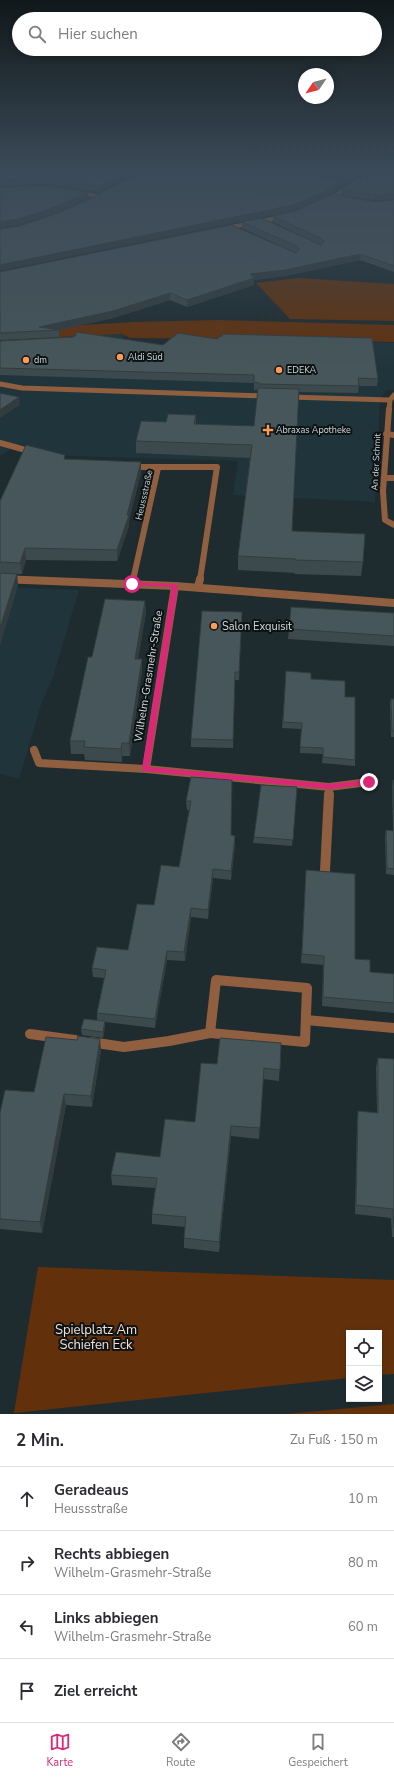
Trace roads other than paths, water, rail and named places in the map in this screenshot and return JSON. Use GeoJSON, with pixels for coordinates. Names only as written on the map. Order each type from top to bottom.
{"type":"FeatureCollection","features":[{"type":"Feature","properties":{"kind":"street"},"geometry":{"type":"LineString","coordinates":[[0,384],[22,388],[274,396]]}},
{"type":"Feature","properties":{"kind":"street"},"geometry":{"type":"LineString","coordinates":[[282,396],[392,398]]}},
{"type":"Feature","properties":{"kind":"street","name":"An der Schmit"},"geometry":{"type":"LineString","coordinates":[[392,398],[386,434],[383,491],[385,520],[394,525]]}},
{"type":"Feature","properties":{"kind":"street"},"geometry":{"type":"LineString","coordinates":[[386,434],[394,434]]}},
{"type":"Feature","properties":{"kind":"street"},"geometry":{"type":"LineString","coordinates":[[0,443],[41,454]]}},
{"type":"Feature","properties":{"kind":"street"},"geometry":{"type":"LineString","coordinates":[[122,466],[158,468]]}},
{"type":"Feature","properties":{"kind":"street","name":"Heussstraße"},"geometry":{"type":"LineString","coordinates":[[132,584],[158,468],[217,467],[198,587]]}},
{"type":"Feature","properties":{"kind":"street"},"geometry":{"type":"LineString","coordinates":[[384,478],[394,478]]}},
{"type":"Feature","properties":{"kind":"street"},"geometry":{"type":"LineString","coordinates":[[0,580],[198,587],[394,603]]}},
{"type":"Feature","properties":{"kind":"street","name":"Wilhelm-Grasmehr-Straße"},"geometry":{"type":"LineString","coordinates":[[146,769],[175,586]]}},
{"type":"Feature","properties":{"kind":"street"},"geometry":{"type":"LineString","coordinates":[[34,750],[39,763],[146,769],[329,787],[369,782]]}},
{"type":"Feature","properties":{"kind":"street"},"geometry":{"type":"LineString","coordinates":[[325,871],[329,787]]}},
{"type":"Feature","properties":{"kind":"street"},"geometry":{"type":"LineString","coordinates":[[30,1034],[124,1047],[169,1042],[210,1033],[305,1042],[307,988],[216,980],[210,1033]]}},
{"type":"Feature","properties":{"kind":"street"},"geometry":{"type":"LineString","coordinates":[[306,1020],[394,1028]]}},
{"type":"Feature","properties":{"kind":"place","name":"Aldi Süd"},"geometry":{"type":"Point","coordinates":[120,357]}},
{"type":"Feature","properties":{"kind":"place","name":"dm"},"geometry":{"type":"Point","coordinates":[26,360]}},
{"type":"Feature","properties":{"kind":"place","name":"EDEKA"},"geometry":{"type":"Point","coordinates":[279,370]}},
{"type":"Feature","properties":{"kind":"place","name":"Abraxas Apotheke"},"geometry":{"type":"Point","coordinates":[268,430]}},
{"type":"Feature","properties":{"kind":"place","name":"Salon Exquisit"},"geometry":{"type":"Point","coordinates":[214,626]}},
{"type":"Feature","properties":{"kind":"park label","name":"Spielplatz Am Schiefen Eck"},"geometry":{"type":"Point","coordinates":[96,1336]}}]}
